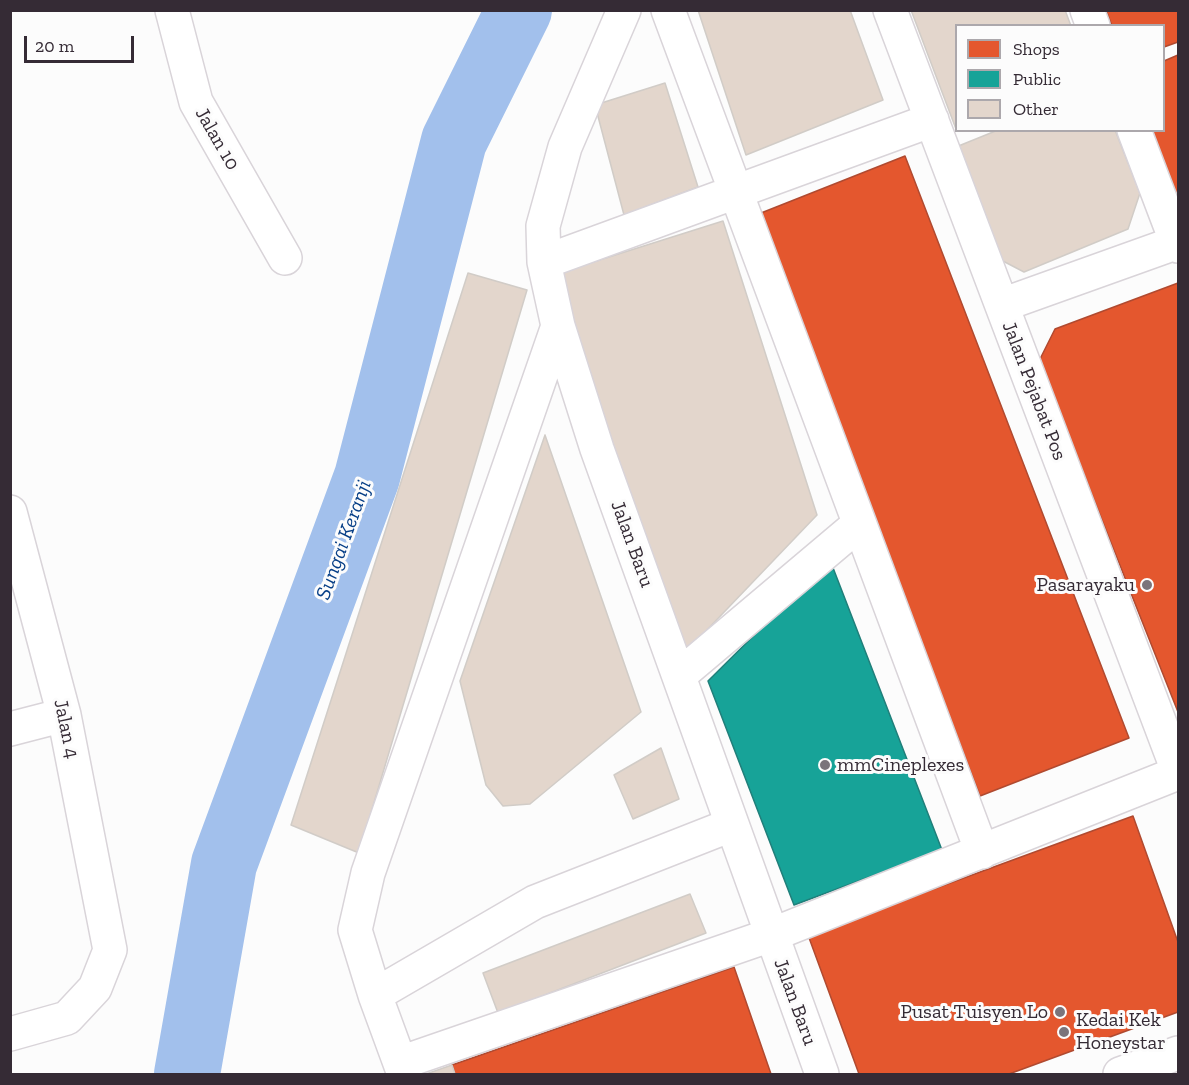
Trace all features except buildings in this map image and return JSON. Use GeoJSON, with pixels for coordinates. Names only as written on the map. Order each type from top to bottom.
{"type":"FeatureCollection","features":[{"type":"Feature","properties":{"kind":"street","name":"Jalan 10"},"geometry":{"type":"LineString","coordinates":[[172,10],[196,102],[285,258]]}},
{"type":"Feature","properties":{"kind":"street","name":"Jalan Baru"},"geometry":{"type":"LineString","coordinates":[[624,10],[565,147],[543,226],[544,262],[558,326],[597,449],[822,1074]]}},
{"type":"Feature","properties":{"kind":"street"},"geometry":{"type":"LineString","coordinates":[[668,10],[982,852]]}},
{"type":"Feature","properties":{"kind":"street","name":"Jalan Pejabat Pos"},"geometry":{"type":"LineString","coordinates":[[890,10],[1179,772]]}},
{"type":"Feature","properties":{"kind":"street"},"geometry":{"type":"LineString","coordinates":[[544,262],[932,120]]}},
{"type":"Feature","properties":{"kind":"street"},"geometry":{"type":"LineString","coordinates":[[1002,305],[1178,243],[1135,132]]}},
{"type":"Feature","properties":{"kind":"street"},"geometry":{"type":"LineString","coordinates":[[558,326],[368,873],[355,930],[375,995],[402,1069],[771,935],[1179,772]]}},
{"type":"Feature","properties":{"kind":"street","name":"Jalan 4"},"geometry":{"type":"LineString","coordinates":[[10,512],[64,714],[110,950],[95,988],[67,1018],[10,1035]]}},
{"type":"Feature","properties":{"kind":"street"},"geometry":{"type":"LineString","coordinates":[[680,675],[859,524]]}},
{"type":"Feature","properties":{"kind":"street"},"geometry":{"type":"LineString","coordinates":[[10,729],[64,714]]}},
{"type":"Feature","properties":{"kind":"street"},"geometry":{"type":"LineString","coordinates":[[375,995],[535,902],[731,825]]}},
{"type":"Feature","properties":{"kind":"street"},"geometry":{"type":"LineString","coordinates":[[1120,1074],[1179,1053]]}},
{"type":"Feature","properties":{"kind":"waterway","name":"Sungai Keranji"},"geometry":{"type":"LineString","coordinates":[[187,1074],[224,864],[367,477],[454,141],[519,10]]}},
{"type":"Feature","properties":{"kind":"place","name":"Pasarayaku"},"geometry":{"type":"Point","coordinates":[1147,585]}},
{"type":"Feature","properties":{"kind":"place","name":"mmCineplexes"},"geometry":{"type":"Point","coordinates":[825,765]}},
{"type":"Feature","properties":{"kind":"place","name":"Pusat Tuisyen Lo"},"geometry":{"type":"Point","coordinates":[1060,1012]}},
{"type":"Feature","properties":{"kind":"place","name":"Kedai Kek Honeystar"},"geometry":{"type":"Point","coordinates":[1064,1032]}}]}
